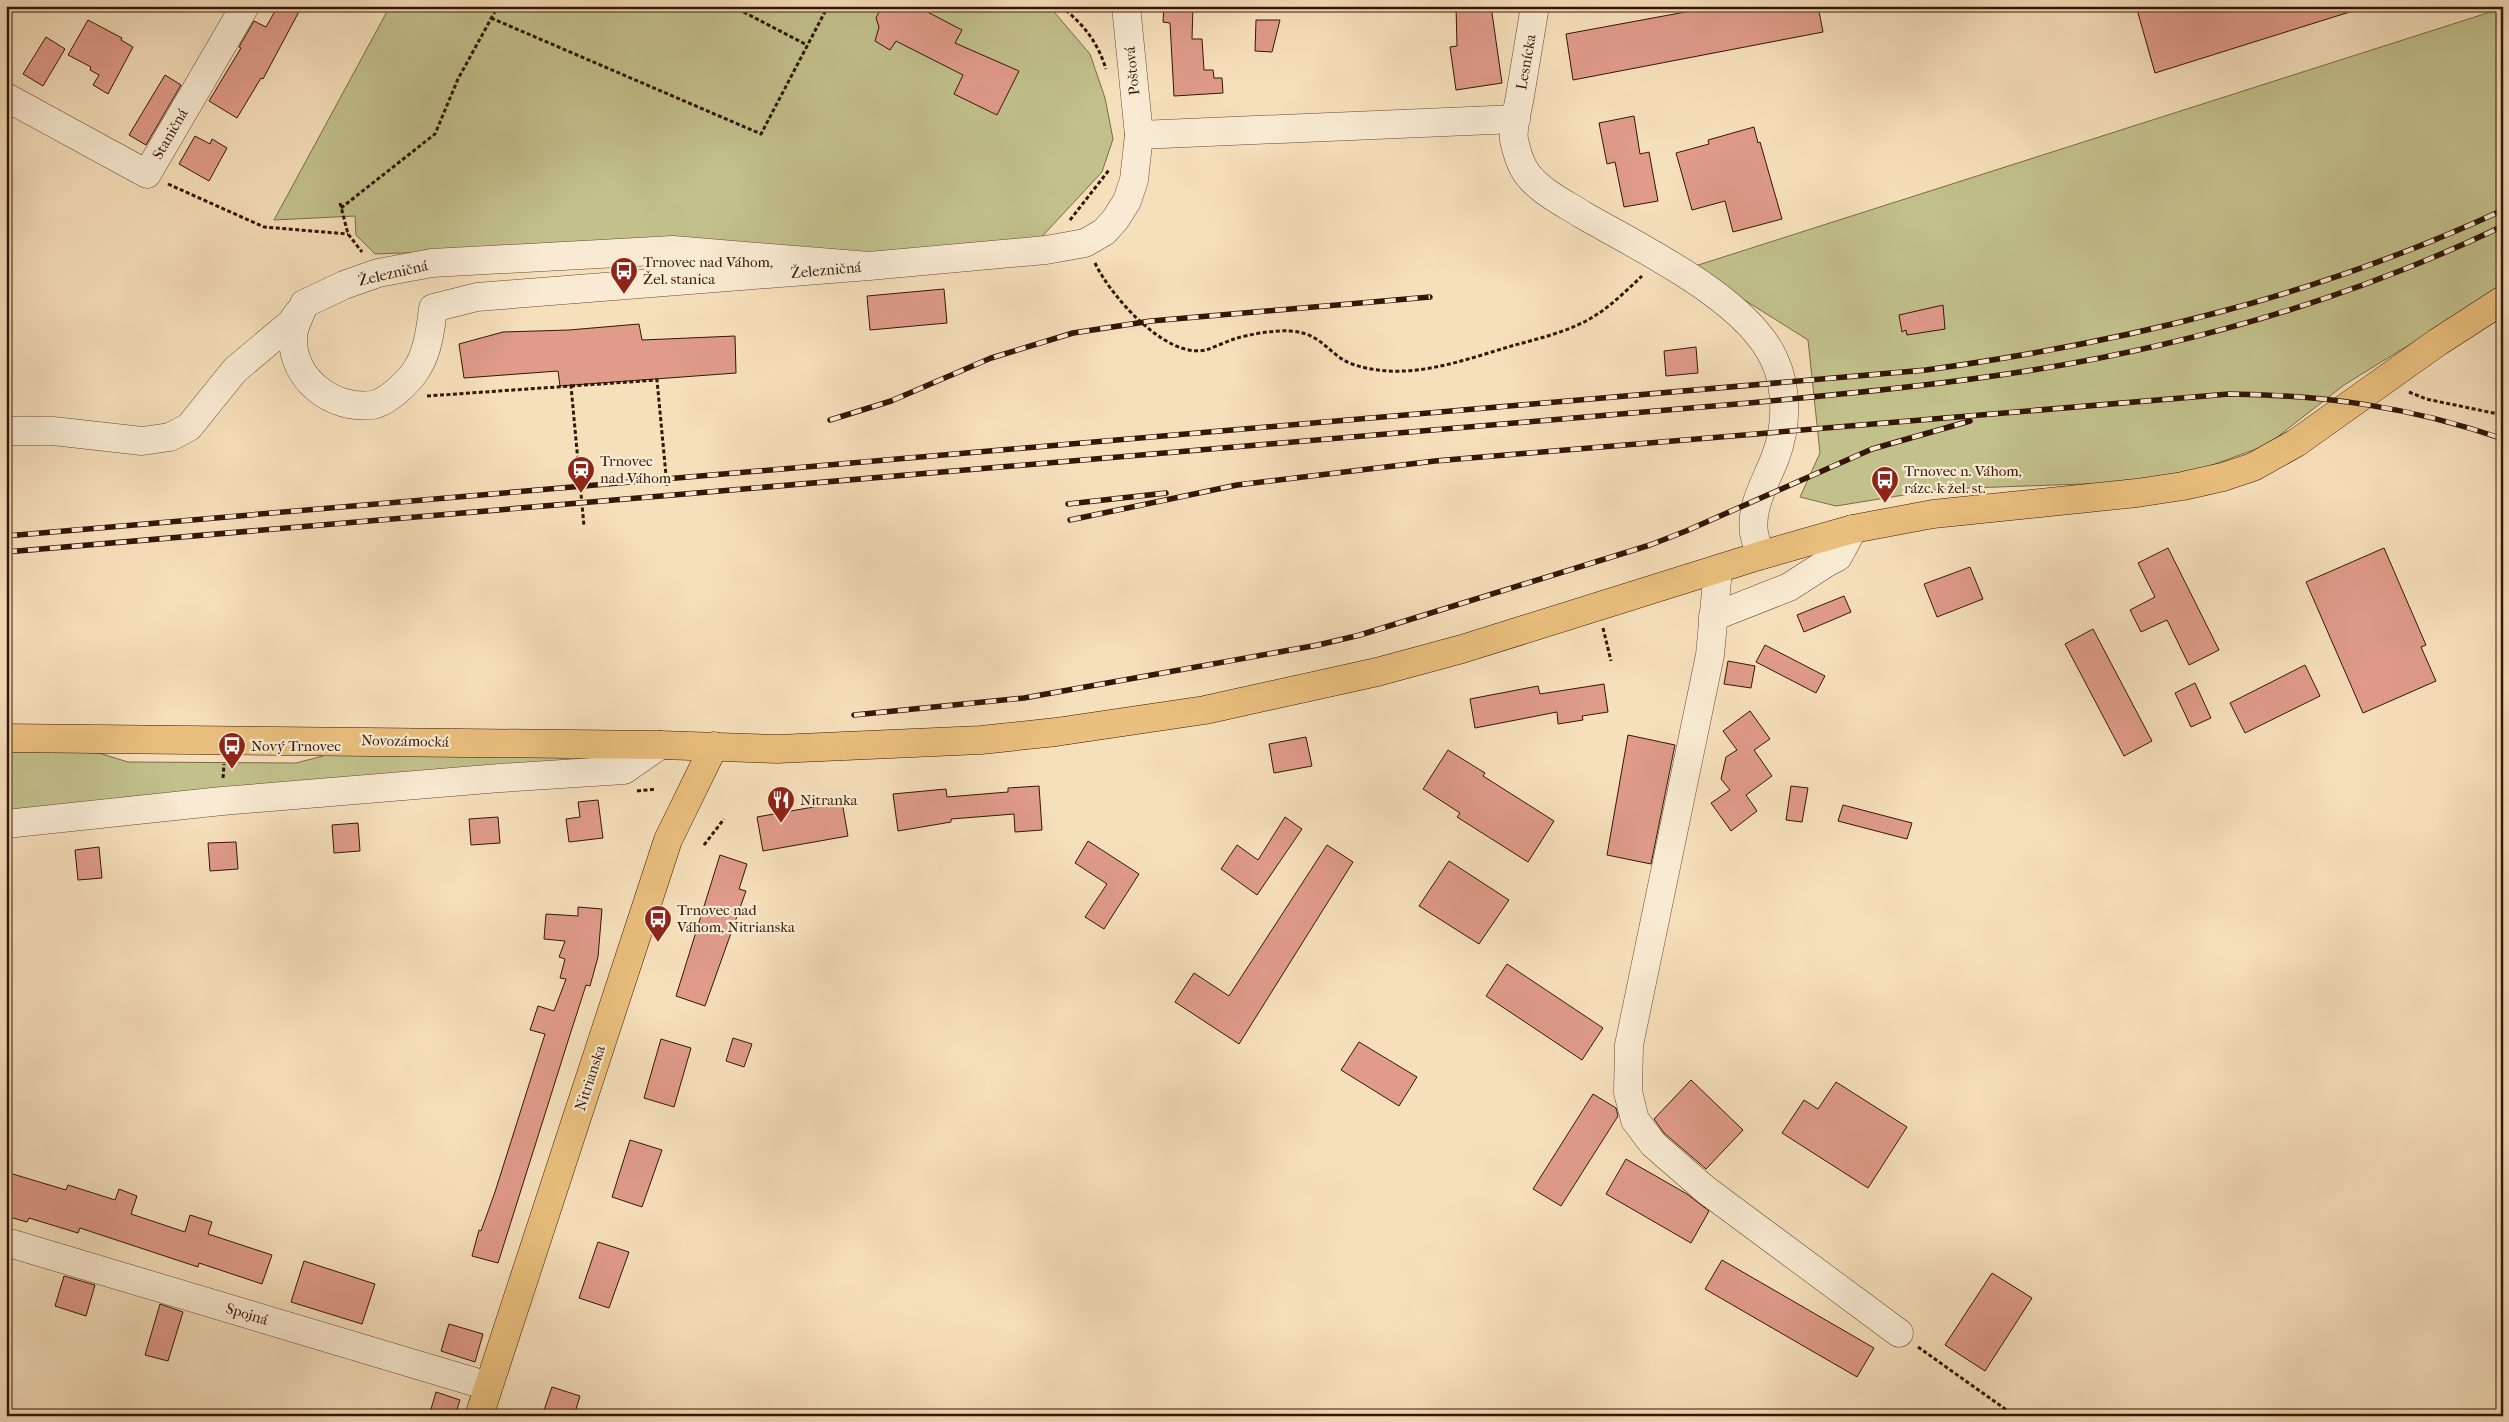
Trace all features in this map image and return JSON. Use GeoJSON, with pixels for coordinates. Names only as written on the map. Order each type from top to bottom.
{"type":"FeatureCollection","features":[{"type":"Feature","properties":{"kind":"main road","name":"Novozámocká"},"geometry":{"type":"LineString","coordinates":[[6,738],[660,745],[777,750],[981,740],[1056,732],[1204,710],[1377,672],[1471,646],[1762,555],[1853,529],[1933,514],[2146,491],[2223,478],[2253,467],[2296,444],[2388,377],[2503,300]]}},
{"type":"Feature","properties":{"kind":"main road","name":"Nitrianska"},"geometry":{"type":"LineString","coordinates":[[479,1416],[668,840],[714,746]]}},
{"type":"Feature","properties":{"kind":"street","name":"Staničná"},"geometry":{"type":"LineString","coordinates":[[6,97],[147,174],[244,6]]}},
{"type":"Feature","properties":{"kind":"street","name":"Lesnícka"},"geometry":{"type":"LineString","coordinates":[[1535,6],[1514,140],[1524,170],[1542,188],[1658,258],[1719,298],[1747,322],[1763,340],[1778,370],[1784,400],[1783,422],[1775,458],[1764,480],[1755,515],[1754,533],[1762,555]]}},
{"type":"Feature","properties":{"kind":"street","name":"Poštová"},"geometry":{"type":"LineString","coordinates":[[1120,12],[1139,135]]}},
{"type":"Feature","properties":{"kind":"street"},"geometry":{"type":"LineString","coordinates":[[1139,135],[1516,118]]}},
{"type":"Feature","properties":{"kind":"street","name":"Železničná"},"geometry":{"type":"LineString","coordinates":[[869,266],[672,250],[432,263],[378,273],[344,285],[304,304],[293,336],[299,364],[316,390],[345,404],[374,405],[403,385],[419,367],[430,332],[433,308],[477,297],[869,266],[1046,250],[1085,243],[1104,232],[1127,201],[1134,180],[1139,135]]}},
{"type":"Feature","properties":{"kind":"street"},"geometry":{"type":"LineString","coordinates":[[6,431],[54,431],[142,441],[170,437],[189,427],[235,370],[291,323],[304,304]]}},
{"type":"Feature","properties":{"kind":"street"},"geometry":{"type":"LineString","coordinates":[[1713,617],[1789,587],[1838,557],[1853,529]]}},
{"type":"Feature","properties":{"kind":"street"},"geometry":{"type":"LineString","coordinates":[[1718,570],[1710,655],[1629,1045],[1628,1092],[1635,1120],[1653,1144],[1706,1190],[1899,1333]]}},
{"type":"Feature","properties":{"kind":"street"},"geometry":{"type":"LineString","coordinates":[[6,824],[222,801],[500,778],[624,770],[660,745]]}},
{"type":"Feature","properties":{"kind":"street","name":"Spojná"},"geometry":{"type":"LineString","coordinates":[[6,1242],[488,1386]]}},
{"type":"Feature","properties":{"kind":"path"},"geometry":{"type":"LineString","coordinates":[[341,208],[435,134],[458,79],[498,6]]}},
{"type":"Feature","properties":{"kind":"path"},"geometry":{"type":"LineString","coordinates":[[732,6],[807,45]]}},
{"type":"Feature","properties":{"kind":"path"},"geometry":{"type":"LineString","coordinates":[[491,18],[761,134],[828,6]]}},
{"type":"Feature","properties":{"kind":"path"},"geometry":{"type":"LineString","coordinates":[[950,6],[956,10],[958,6]]}},
{"type":"Feature","properties":{"kind":"path"},"geometry":{"type":"LineString","coordinates":[[1061,6],[1083,24],[1102,57],[1108,73]]}},
{"type":"Feature","properties":{"kind":"path"},"geometry":{"type":"LineString","coordinates":[[1046,250],[1111,168]]}},
{"type":"Feature","properties":{"kind":"path"},"geometry":{"type":"LineString","coordinates":[[147,174],[264,227],[348,234]]}},
{"type":"Feature","properties":{"kind":"path"},"geometry":{"type":"LineString","coordinates":[[340,203],[348,234],[378,273]]}},
{"type":"Feature","properties":{"kind":"path"},"geometry":{"type":"LineString","coordinates":[[1085,243],[1104,282],[1152,332],[1179,347],[1204,350],[1237,338],[1289,330],[1310,334],[1351,363],[1398,372],[1434,368],[1556,333],[1593,318],[1618,298],[1658,258]]}},
{"type":"Feature","properties":{"kind":"path"},"geometry":{"type":"LineString","coordinates":[[2388,377],[2409,392],[2426,400],[2503,415]]}},
{"type":"Feature","properties":{"kind":"path"},"geometry":{"type":"LineString","coordinates":[[403,385],[416,397],[657,380],[667,486]]}},
{"type":"Feature","properties":{"kind":"path"},"geometry":{"type":"LineString","coordinates":[[571,386],[584,526]]}},
{"type":"Feature","properties":{"kind":"path"},"geometry":{"type":"LineString","coordinates":[[1602,625],[1611,661]]}},
{"type":"Feature","properties":{"kind":"path"},"geometry":{"type":"LineString","coordinates":[[222,801],[226,739]]}},
{"type":"Feature","properties":{"kind":"path"},"geometry":{"type":"LineString","coordinates":[[704,845],[724,819]]}},
{"type":"Feature","properties":{"kind":"path"},"geometry":{"type":"LineString","coordinates":[[1899,1333],[2014,1416]]}},
{"type":"Feature","properties":{"kind":"shaded area"},"geometry":{"type":"Polygon","coordinates":[[[390,6],[1049,6],[1090,54],[1105,98],[1113,139],[1102,172],[1035,244],[846,255],[672,243],[375,254],[356,235],[355,216],[274,220],[390,6]]]}},
{"type":"Feature","properties":{"kind":"shaded area"},"geometry":{"type":"Polygon","coordinates":[[[2503,8],[2503,287],[2344,385],[2267,445],[2196,471],[2139,482],[1941,489],[1836,506],[1800,497],[1820,453],[1808,340],[1692,267],[2503,8]]]}},
{"type":"Feature","properties":{"kind":"shaded area"},"geometry":{"type":"Polygon","coordinates":[[[6,750],[99,753],[128,762],[296,763],[338,752],[568,757],[568,767],[6,819],[6,750]]]}},
{"type":"Feature","properties":{"kind":"building"},"geometry":{"type":"Polygon","coordinates":[[[278,6],[302,6],[263,79],[261,78],[237,118],[209,101],[241,48],[239,47],[254,21],[266,27],[278,6]]]}},
{"type":"Feature","properties":{"kind":"building"},"geometry":{"type":"Polygon","coordinates":[[[882,6],[916,6],[962,30],[955,43],[1019,71],[997,115],[954,94],[963,75],[896,41],[890,50],[875,41],[879,27],[876,18],[882,6]]]}},
{"type":"Feature","properties":{"kind":"building"},"geometry":{"type":"Polygon","coordinates":[[[1164,6],[1193,6],[1192,39],[1202,39],[1204,70],[1213,70],[1214,78],[1222,78],[1223,93],[1174,96],[1170,23],[1163,22],[1164,6]]]}},
{"type":"Feature","properties":{"kind":"building"},"geometry":{"type":"Polygon","coordinates":[[[1456,6],[1491,6],[1502,83],[1456,90],[1450,47],[1457,46],[1456,6]]]}},
{"type":"Feature","properties":{"kind":"building"},"geometry":{"type":"Polygon","coordinates":[[[1718,6],[1818,6],[1823,32],[1573,80],[1566,34],[1718,6]]]}},
{"type":"Feature","properties":{"kind":"building"},"geometry":{"type":"Polygon","coordinates":[[[2136,6],[2355,6],[2356,10],[2155,73],[2136,6]]]}},
{"type":"Feature","properties":{"kind":"building"},"geometry":{"type":"Polygon","coordinates":[[[88,20],[122,38],[121,40],[133,47],[108,94],[93,85],[99,75],[90,70],[91,67],[68,55],[88,20]]]}},
{"type":"Feature","properties":{"kind":"building"},"geometry":{"type":"Polygon","coordinates":[[[1256,20],[1280,20],[1272,52],[1255,51],[1256,20]]]}},
{"type":"Feature","properties":{"kind":"building"},"geometry":{"type":"Polygon","coordinates":[[[46,37],[65,49],[43,86],[23,74],[46,37]]]}},
{"type":"Feature","properties":{"kind":"building"},"geometry":{"type":"Polygon","coordinates":[[[165,75],[181,85],[146,145],[129,135],[165,75]]]}},
{"type":"Feature","properties":{"kind":"building"},"geometry":{"type":"Polygon","coordinates":[[[1634,116],[1640,154],[1649,152],[1658,201],[1624,207],[1615,162],[1607,164],[1599,123],[1634,116]]]}},
{"type":"Feature","properties":{"kind":"building"},"geometry":{"type":"Polygon","coordinates":[[[1754,127],[1782,219],[1733,232],[1725,201],[1692,210],[1676,153],[1709,144],[1708,140],[1754,127]]]}},
{"type":"Feature","properties":{"kind":"building"},"geometry":{"type":"Polygon","coordinates":[[[195,136],[210,144],[212,139],[227,148],[209,181],[179,164],[195,136]]]}},
{"type":"Feature","properties":{"kind":"building"},"geometry":{"type":"Polygon","coordinates":[[[944,289],[947,323],[870,330],[867,296],[944,289]]]}},
{"type":"Feature","properties":{"kind":"building"},"geometry":{"type":"Polygon","coordinates":[[[1943,305],[1945,329],[1907,335],[1906,330],[1902,332],[1899,315],[1943,305]]]}},
{"type":"Feature","properties":{"kind":"building"},"geometry":{"type":"Polygon","coordinates":[[[639,324],[642,340],[735,336],[736,373],[560,386],[558,371],[464,378],[459,344],[503,332],[569,330],[639,324]]]}},
{"type":"Feature","properties":{"kind":"building"},"geometry":{"type":"Polygon","coordinates":[[[1696,347],[1698,373],[1666,376],[1664,351],[1696,347]]]}},
{"type":"Feature","properties":{"kind":"building"},"geometry":{"type":"Polygon","coordinates":[[[2168,548],[2219,650],[2189,665],[2167,620],[2141,632],[2130,610],[2155,597],[2138,563],[2168,548]]]}},
{"type":"Feature","properties":{"kind":"building"},"geometry":{"type":"Polygon","coordinates":[[[2384,548],[2426,645],[2421,647],[2436,681],[2363,713],[2306,582],[2384,548]]]}},
{"type":"Feature","properties":{"kind":"building"},"geometry":{"type":"Polygon","coordinates":[[[1970,567],[1983,599],[1937,617],[1924,584],[1970,567]]]}},
{"type":"Feature","properties":{"kind":"building"},"geometry":{"type":"Polygon","coordinates":[[[1844,596],[1851,612],[1804,632],[1797,615],[1844,596]]]}},
{"type":"Feature","properties":{"kind":"building"},"geometry":{"type":"Polygon","coordinates":[[[2093,629],[2152,741],[2124,756],[2065,644],[2093,629]]]}},
{"type":"Feature","properties":{"kind":"building"},"geometry":{"type":"Polygon","coordinates":[[[1765,645],[1825,676],[1816,693],[1756,662],[1765,645]]]}},
{"type":"Feature","properties":{"kind":"building"},"geometry":{"type":"Polygon","coordinates":[[[1728,661],[1755,666],[1751,688],[1724,684],[1728,661]]]}},
{"type":"Feature","properties":{"kind":"building"},"geometry":{"type":"Polygon","coordinates":[[[2305,665],[2320,696],[2245,733],[2230,703],[2305,665]]]}},
{"type":"Feature","properties":{"kind":"building"},"geometry":{"type":"Polygon","coordinates":[[[2195,683],[2211,718],[2191,727],[2175,693],[2195,683]]]}},
{"type":"Feature","properties":{"kind":"building"},"geometry":{"type":"Polygon","coordinates":[[[1604,684],[1608,712],[1582,716],[1583,720],[1558,724],[1557,712],[1475,728],[1470,699],[1538,686],[1540,694],[1604,684]]]}},
{"type":"Feature","properties":{"kind":"building"},"geometry":{"type":"Polygon","coordinates":[[[1750,711],[1770,739],[1754,750],[1772,776],[1746,795],[1757,811],[1731,831],[1711,803],[1730,790],[1721,779],[1726,757],[1737,750],[1723,731],[1750,711]]]}},
{"type":"Feature","properties":{"kind":"building"},"geometry":{"type":"Polygon","coordinates":[[[1628,735],[1675,745],[1651,864],[1607,855],[1628,735]]]}},
{"type":"Feature","properties":{"kind":"building"},"geometry":{"type":"Polygon","coordinates":[[[1306,737],[1312,766],[1274,773],[1269,744],[1306,737]]]}},
{"type":"Feature","properties":{"kind":"building"},"geometry":{"type":"Polygon","coordinates":[[[1448,750],[1485,773],[1483,776],[1554,821],[1528,862],[1457,817],[1460,813],[1423,789],[1448,750]]]}},
{"type":"Feature","properties":{"kind":"building"},"geometry":{"type":"Polygon","coordinates":[[[1039,786],[1042,830],[1015,832],[1014,814],[951,819],[951,822],[898,831],[893,794],[946,789],[947,797],[1008,792],[1008,788],[1039,786]]]}},
{"type":"Feature","properties":{"kind":"building"},"geometry":{"type":"Polygon","coordinates":[[[1791,786],[1808,788],[1802,822],[1786,820],[1791,786]]]}},
{"type":"Feature","properties":{"kind":"building"},"geometry":{"type":"Polygon","coordinates":[[[598,800],[603,838],[569,842],[566,819],[580,817],[578,802],[598,800]]]}},
{"type":"Feature","properties":{"kind":"building"},"geometry":{"type":"Polygon","coordinates":[[[842,802],[848,836],[763,851],[757,817],[842,802]]]}},
{"type":"Feature","properties":{"kind":"building"},"geometry":{"type":"Polygon","coordinates":[[[1843,805],[1912,823],[1907,839],[1838,821],[1843,805]]]}},
{"type":"Feature","properties":{"kind":"building"},"geometry":{"type":"Polygon","coordinates":[[[498,817],[500,843],[471,845],[469,819],[498,817]]]}},
{"type":"Feature","properties":{"kind":"building"},"geometry":{"type":"Polygon","coordinates":[[[1285,817],[1302,829],[1257,895],[1221,869],[1237,845],[1258,860],[1285,817]]]}},
{"type":"Feature","properties":{"kind":"building"},"geometry":{"type":"Polygon","coordinates":[[[358,823],[360,851],[334,853],[332,825],[358,823]]]}},
{"type":"Feature","properties":{"kind":"building"},"geometry":{"type":"Polygon","coordinates":[[[1088,841],[1139,874],[1104,929],[1085,917],[1107,884],[1075,863],[1088,841]]]}},
{"type":"Feature","properties":{"kind":"building"},"geometry":{"type":"Polygon","coordinates":[[[236,842],[238,869],[210,871],[208,843],[236,842]]]}},
{"type":"Feature","properties":{"kind":"building"},"geometry":{"type":"Polygon","coordinates":[[[1327,845],[1353,862],[1239,1044],[1175,1002],[1194,973],[1229,996],[1327,845]]]}},
{"type":"Feature","properties":{"kind":"building"},"geometry":{"type":"Polygon","coordinates":[[[99,847],[102,878],[78,880],[75,850],[99,847]]]}},
{"type":"Feature","properties":{"kind":"building"},"geometry":{"type":"Polygon","coordinates":[[[720,855],[747,864],[739,889],[746,891],[705,1006],[676,996],[720,855]]]}},
{"type":"Feature","properties":{"kind":"building"},"geometry":{"type":"Polygon","coordinates":[[[1449,861],[1509,900],[1479,944],[1419,906],[1449,861]]]}},
{"type":"Feature","properties":{"kind":"building"},"geometry":{"type":"Polygon","coordinates":[[[578,907],[602,909],[598,957],[590,986],[586,985],[498,1263],[472,1256],[479,1230],[481,1231],[495,1192],[545,1034],[530,1030],[538,1006],[554,1011],[566,979],[560,978],[565,959],[559,957],[565,941],[544,939],[546,914],[578,916],[578,907]]]}},
{"type":"Feature","properties":{"kind":"building"},"geometry":{"type":"Polygon","coordinates":[[[1507,964],[1603,1028],[1582,1060],[1486,996],[1507,964]]]}},
{"type":"Feature","properties":{"kind":"building"},"geometry":{"type":"Polygon","coordinates":[[[733,1038],[752,1044],[744,1067],[726,1061],[733,1038]]]}},
{"type":"Feature","properties":{"kind":"building"},"geometry":{"type":"Polygon","coordinates":[[[661,1039],[691,1048],[674,1107],[644,1098],[661,1039]]]}},
{"type":"Feature","properties":{"kind":"building"},"geometry":{"type":"Polygon","coordinates":[[[1359,1042],[1417,1077],[1399,1106],[1341,1070],[1359,1042]]]}},
{"type":"Feature","properties":{"kind":"building"},"geometry":{"type":"Polygon","coordinates":[[[1691,1080],[1743,1130],[1706,1169],[1664,1133],[1654,1119],[1691,1080]]]}},
{"type":"Feature","properties":{"kind":"building"},"geometry":{"type":"Polygon","coordinates":[[[1836,1082],[1907,1127],[1868,1188],[1782,1133],[1804,1100],[1818,1109],[1836,1082]]]}},
{"type":"Feature","properties":{"kind":"building"},"geometry":{"type":"Polygon","coordinates":[[[1593,1094],[1616,1108],[1618,1116],[1561,1206],[1533,1189],[1593,1094]]]}},
{"type":"Feature","properties":{"kind":"building"},"geometry":{"type":"Polygon","coordinates":[[[630,1140],[662,1150],[642,1207],[612,1197],[630,1140]]]}},
{"type":"Feature","properties":{"kind":"building"},"geometry":{"type":"Polygon","coordinates":[[[1626,1159],[1687,1194],[1709,1211],[1691,1243],[1606,1194],[1626,1159]]]}},
{"type":"Feature","properties":{"kind":"building"},"geometry":{"type":"Polygon","coordinates":[[[6,1172],[66,1190],[68,1185],[115,1200],[119,1189],[137,1196],[131,1214],[185,1232],[190,1215],[212,1222],[208,1234],[272,1255],[262,1284],[199,1263],[198,1267],[80,1228],[78,1233],[29,1218],[27,1222],[6,1216],[6,1172]]]}},
{"type":"Feature","properties":{"kind":"building"},"geometry":{"type":"Polygon","coordinates":[[[598,1242],[629,1252],[609,1308],[579,1298],[598,1242]]]}},
{"type":"Feature","properties":{"kind":"building"},"geometry":{"type":"Polygon","coordinates":[[[1722,1260],[1874,1348],[1857,1377],[1705,1289],[1722,1260]]]}},
{"type":"Feature","properties":{"kind":"building"},"geometry":{"type":"Polygon","coordinates":[[[304,1261],[375,1284],[362,1324],[291,1302],[304,1261]]]}},
{"type":"Feature","properties":{"kind":"building"},"geometry":{"type":"Polygon","coordinates":[[[1992,1273],[2032,1298],[1985,1371],[1945,1345],[1992,1273]]]}},
{"type":"Feature","properties":{"kind":"building"},"geometry":{"type":"Polygon","coordinates":[[[64,1276],[95,1285],[86,1316],[55,1306],[64,1276]]]}},
{"type":"Feature","properties":{"kind":"building"},"geometry":{"type":"Polygon","coordinates":[[[160,1304],[183,1312],[168,1361],[145,1355],[160,1304]]]}},
{"type":"Feature","properties":{"kind":"building"},"geometry":{"type":"Polygon","coordinates":[[[449,1324],[483,1334],[475,1362],[441,1351],[449,1324]]]}},
{"type":"Feature","properties":{"kind":"building"},"geometry":{"type":"Polygon","coordinates":[[[552,1387],[580,1396],[574,1416],[542,1416],[552,1387]]]}},
{"type":"Feature","properties":{"kind":"building"},"geometry":{"type":"Polygon","coordinates":[[[436,1392],[460,1400],[455,1416],[429,1416],[436,1392]]]}},
{"type":"Feature","properties":{"kind":"railway"},"geometry":{"type":"LineString","coordinates":[[6,536],[1926,370],[2001,359],[2075,345],[2148,330],[2220,312],[2292,291],[2363,267],[2503,210]]}},
{"type":"Feature","properties":{"kind":"railway"},"geometry":{"type":"LineString","coordinates":[[6,552],[1749,403],[1856,393],[1962,380],[2033,370],[2154,347],[2273,315],[2390,275],[2447,252],[2503,226]]}},
{"type":"Feature","properties":{"kind":"railway"},"geometry":{"type":"LineString","coordinates":[[830,420],[891,401],[991,358],[1073,333],[1151,321],[1430,297]]}},
{"type":"Feature","properties":{"kind":"railway"},"geometry":{"type":"LineString","coordinates":[[1070,520],[1237,485],[1435,461],[2229,394],[2299,397],[2367,405],[2435,419],[2503,439]]}},
{"type":"Feature","properties":{"kind":"railway"},"geometry":{"type":"LineString","coordinates":[[854,715],[1024,698],[1318,645],[1360,635],[1650,545],[1872,449],[1970,421]]}},
{"type":"Feature","properties":{"kind":"railway"},"geometry":{"type":"LineString","coordinates":[[1068,504],[1166,493]]}},
{"type":"Feature","properties":{"kind":"place","name":"Trnovec nad Váhom, Žel. stanica"},"geometry":{"type":"Point","coordinates":[624,295]}},
{"type":"Feature","properties":{"kind":"place","name":"Trnovec nad Váhom"},"geometry":{"type":"Point","coordinates":[581,494]}},
{"type":"Feature","properties":{"kind":"place","name":"Trnovec n. Váhom, rázc. k žel. st."},"geometry":{"type":"Point","coordinates":[1885,504]}},
{"type":"Feature","properties":{"kind":"place","name":"Nový Trnovec"},"geometry":{"type":"Point","coordinates":[232,770]}},
{"type":"Feature","properties":{"kind":"place","name":"Nitranka"},"geometry":{"type":"Point","coordinates":[781,824]}},
{"type":"Feature","properties":{"kind":"place","name":"Trnovec nad Váhom, Nitrianska"},"geometry":{"type":"Point","coordinates":[658,943]}}]}
